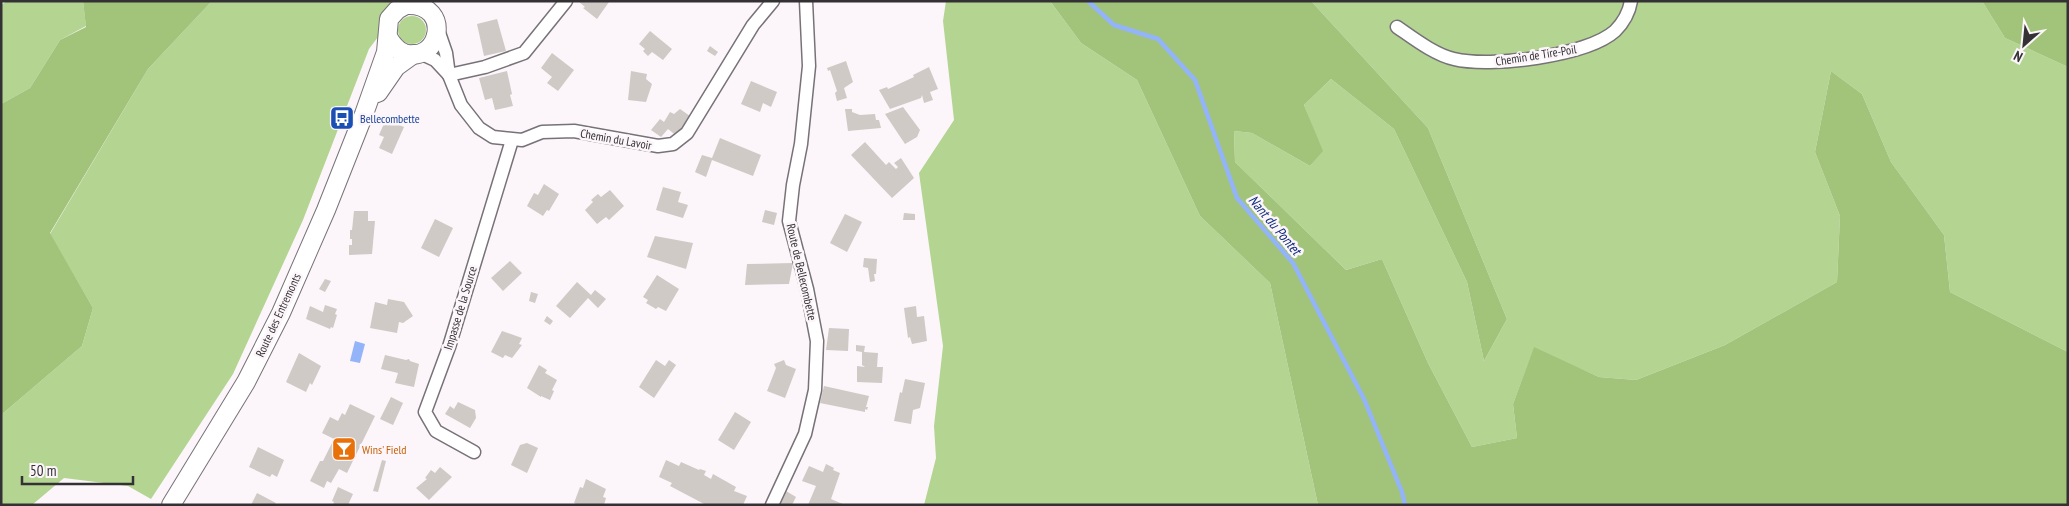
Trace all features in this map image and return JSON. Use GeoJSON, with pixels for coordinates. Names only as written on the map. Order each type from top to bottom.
{"type":"FeatureCollection","features":[{"type":"Feature","properties":{"kind":"main road","name":"Route des Entremonts"},"geometry":{"type":"LineString","coordinates":[[364,114],[396,67],[432,45],[436,37],[439,1]]}},
{"type":"Feature","properties":{"kind":"main road","name":"Route des Entremonts"},"geometry":{"type":"LineString","coordinates":[[171,505],[246,382],[281,312],[326,210],[364,114],[386,52],[389,19],[397,10],[410,3],[422,6],[432,14],[436,24]]}},
{"type":"Feature","properties":{"kind":"main road"},"geometry":{"type":"LineString","coordinates":[[388,37],[396,48],[407,54],[417,54]]}},
{"type":"Feature","properties":{"kind":"street"},"geometry":{"type":"LineString","coordinates":[[449,75],[485,67],[524,53],[566,1]]}},
{"type":"Feature","properties":{"kind":"street","name":"Chemin du Lavoir"},"geometry":{"type":"LineString","coordinates":[[436,24],[446,53],[449,75],[461,105],[479,128],[493,137],[522,140],[542,132],[574,131],[658,146],[674,144],[687,133],[753,25],[773,1]]}},
{"type":"Feature","properties":{"kind":"street","name":"Route de Bellecombette"},"geometry":{"type":"LineString","coordinates":[[772,505],[804,434],[816,390],[817,341],[807,289],[789,221],[793,185],[801,144],[809,66],[806,1]]}},
{"type":"Feature","properties":{"kind":"street","name":"Chemin de Tire-Poil"},"geometry":{"type":"LineString","coordinates":[[1398,27],[1422,44],[1452,59],[1487,63],[1529,59],[1586,47],[1615,31],[1629,13],[1631,1]]}},
{"type":"Feature","properties":{"kind":"street","name":"Chemin du Lavoir"},"geometry":{"type":"LineString","coordinates":[[417,54],[435,60],[449,75]]}},
{"type":"Feature","properties":{"kind":"street","name":"Impasse de la Source"},"geometry":{"type":"LineString","coordinates":[[474,452],[436,430],[424,412],[449,347],[512,140]]}},
{"type":"Feature","properties":{"kind":"green space"},"geometry":{"type":"Polygon","coordinates":[[[7,1],[83,1],[86,26],[60,40],[30,88],[1,104],[1,5],[7,1]]]}},
{"type":"Feature","properties":{"kind":"green space"},"geometry":{"type":"Polygon","coordinates":[[[83,1],[212,1],[148,69],[50,233],[93,308],[82,346],[1,415],[1,104],[30,88],[60,40],[86,27],[83,1]]]}},
{"type":"Feature","properties":{"kind":"green space"},"geometry":{"type":"Polygon","coordinates":[[[212,1],[405,1],[369,49],[303,220],[233,374],[151,499],[128,486],[64,478],[32,505],[1,505],[1,415],[82,346],[93,308],[50,234],[148,69],[212,1]]]}},
{"type":"Feature","properties":{"kind":"green space"},"geometry":{"type":"Polygon","coordinates":[[[946,1],[1050,1],[1081,43],[1137,80],[1200,216],[1270,283],[1318,505],[924,505],[936,458],[934,426],[943,346],[919,173],[954,120],[943,21],[946,1]]]}},
{"type":"Feature","properties":{"kind":"green space"},"geometry":{"type":"Polygon","coordinates":[[[1050,1],[1311,1],[1428,128],[1507,319],[1484,361],[1467,282],[1394,129],[1331,79],[1304,105],[1323,151],[1310,166],[1252,133],[1234,131],[1235,162],[1346,270],[1382,259],[1428,363],[1472,447],[1517,438],[1513,404],[1534,347],[1599,377],[1636,380],[1725,345],[1837,282],[1840,216],[1815,152],[1831,71],[1862,94],[1891,162],[1944,235],[1950,292],[2068,352],[2068,505],[1318,505],[1270,283],[1200,216],[1137,80],[1081,43],[1050,1]]]}},
{"type":"Feature","properties":{"kind":"green space"},"geometry":{"type":"Polygon","coordinates":[[[1311,1],[1982,1],[2005,38],[2068,67],[2068,352],[1950,292],[1944,235],[1891,162],[1862,94],[1831,71],[1815,152],[1840,216],[1837,282],[1725,345],[1636,380],[1599,377],[1534,348],[1513,404],[1517,438],[1472,447],[1428,363],[1382,259],[1346,270],[1235,162],[1234,131],[1252,133],[1310,166],[1322,151],[1304,105],[1331,79],[1394,129],[1467,282],[1484,361],[1507,319],[1428,128],[1311,1]]]}},
{"type":"Feature","properties":{"kind":"green space"},"geometry":{"type":"Polygon","coordinates":[[[1982,1],[2068,1],[2068,67],[2005,38],[1982,1]]]}},
{"type":"Feature","properties":{"kind":"green space"},"geometry":{"type":"Polygon","coordinates":[[[412,16],[422,20],[426,30],[422,40],[412,44],[402,40],[398,30],[402,20],[412,16]]]}},
{"type":"Feature","properties":{"kind":"water"},"geometry":{"type":"Polygon","coordinates":[[[355,341],[365,344],[360,363],[350,361],[355,341]]]}},
{"type":"Feature","properties":{"kind":"building"},"geometry":{"type":"Polygon","coordinates":[[[578,1],[609,2],[597,19],[583,8],[585,7],[578,1]]]}},
{"type":"Feature","properties":{"kind":"building"},"geometry":{"type":"Polygon","coordinates":[[[497,19],[506,51],[484,56],[477,24],[497,19]]]}},
{"type":"Feature","properties":{"kind":"building"},"geometry":{"type":"Polygon","coordinates":[[[650,31],[672,49],[663,60],[652,52],[648,56],[643,51],[645,49],[639,44],[650,31]]]}},
{"type":"Feature","properties":{"kind":"building"},"geometry":{"type":"Polygon","coordinates":[[[710,46],[718,52],[715,56],[707,51],[710,46]]]}},
{"type":"Feature","properties":{"kind":"building"},"geometry":{"type":"Polygon","coordinates":[[[552,53],[574,70],[558,91],[547,83],[552,77],[541,68],[552,53]]]}},
{"type":"Feature","properties":{"kind":"building"},"geometry":{"type":"Polygon","coordinates":[[[846,61],[853,82],[844,88],[847,98],[837,101],[835,93],[837,91],[830,70],[828,71],[827,68],[846,61]]]}},
{"type":"Feature","properties":{"kind":"building"},"geometry":{"type":"Polygon","coordinates":[[[929,67],[938,89],[930,92],[933,100],[924,103],[922,95],[921,98],[890,109],[879,90],[887,87],[888,89],[914,77],[913,75],[929,67]]]}},
{"type":"Feature","properties":{"kind":"building"},"geometry":{"type":"Polygon","coordinates":[[[507,71],[513,106],[495,110],[492,98],[485,100],[479,78],[507,71]]]}},
{"type":"Feature","properties":{"kind":"building"},"geometry":{"type":"Polygon","coordinates":[[[631,71],[647,74],[646,79],[652,84],[646,102],[628,100],[631,71]]]}},
{"type":"Feature","properties":{"kind":"building"},"geometry":{"type":"Polygon","coordinates":[[[751,81],[777,92],[771,107],[763,103],[760,112],[741,104],[751,81]]]}},
{"type":"Feature","properties":{"kind":"building"},"geometry":{"type":"Polygon","coordinates":[[[903,107],[920,130],[917,137],[905,144],[885,114],[903,107]]]}},
{"type":"Feature","properties":{"kind":"building"},"geometry":{"type":"Polygon","coordinates":[[[680,109],[690,116],[685,123],[687,125],[678,137],[668,129],[661,137],[651,130],[660,119],[664,122],[670,112],[674,114],[680,109]]]}},
{"type":"Feature","properties":{"kind":"building"},"geometry":{"type":"Polygon","coordinates":[[[845,109],[852,109],[852,112],[860,115],[875,114],[881,128],[848,131],[845,109]]]}},
{"type":"Feature","properties":{"kind":"building"},"geometry":{"type":"Polygon","coordinates":[[[386,119],[404,127],[392,154],[379,148],[384,137],[379,135],[386,119]]]}},
{"type":"Feature","properties":{"kind":"building"},"geometry":{"type":"Polygon","coordinates":[[[720,138],[761,155],[753,176],[712,160],[706,177],[695,172],[702,155],[712,158],[720,138]]]}},
{"type":"Feature","properties":{"kind":"building"},"geometry":{"type":"Polygon","coordinates":[[[865,142],[886,165],[889,162],[896,169],[898,167],[894,163],[901,158],[914,178],[892,198],[851,155],[865,142]]]}},
{"type":"Feature","properties":{"kind":"building"},"geometry":{"type":"Polygon","coordinates":[[[544,184],[559,194],[549,211],[547,210],[543,216],[527,206],[534,193],[538,195],[544,184]]]}},
{"type":"Feature","properties":{"kind":"building"},"geometry":{"type":"Polygon","coordinates":[[[663,187],[681,192],[678,202],[688,205],[683,218],[656,210],[663,187]]]}},
{"type":"Feature","properties":{"kind":"building"},"geometry":{"type":"Polygon","coordinates":[[[610,190],[624,206],[609,220],[606,217],[597,224],[585,210],[593,202],[591,200],[598,194],[601,197],[610,190]]]}},
{"type":"Feature","properties":{"kind":"building"},"geometry":{"type":"Polygon","coordinates":[[[765,210],[777,213],[774,225],[762,222],[765,210]]]}},
{"type":"Feature","properties":{"kind":"building"},"geometry":{"type":"Polygon","coordinates":[[[354,211],[368,211],[368,221],[375,221],[372,254],[349,255],[349,245],[352,245],[350,230],[352,230],[354,211]]]}},
{"type":"Feature","properties":{"kind":"building"},"geometry":{"type":"Polygon","coordinates":[[[904,213],[915,214],[915,220],[903,220],[904,213]]]}},
{"type":"Feature","properties":{"kind":"building"},"geometry":{"type":"Polygon","coordinates":[[[845,214],[862,222],[847,252],[830,243],[845,214]]]}},
{"type":"Feature","properties":{"kind":"building"},"geometry":{"type":"Polygon","coordinates":[[[435,219],[453,228],[439,257],[421,248],[435,219]]]}},
{"type":"Feature","properties":{"kind":"building"},"geometry":{"type":"Polygon","coordinates":[[[655,236],[693,243],[686,269],[647,257],[655,236]]]}},
{"type":"Feature","properties":{"kind":"building"},"geometry":{"type":"Polygon","coordinates":[[[864,258],[877,259],[876,274],[874,274],[875,281],[870,282],[868,268],[863,267],[864,258]]]}},
{"type":"Feature","properties":{"kind":"building"},"geometry":{"type":"Polygon","coordinates":[[[510,261],[522,273],[503,291],[491,278],[510,261]]]}},
{"type":"Feature","properties":{"kind":"building"},"geometry":{"type":"Polygon","coordinates":[[[793,263],[789,284],[745,285],[747,264],[793,263]]]}},
{"type":"Feature","properties":{"kind":"building"},"geometry":{"type":"Polygon","coordinates":[[[657,275],[679,289],[666,311],[658,307],[656,309],[646,303],[648,300],[643,297],[657,275]]]}},
{"type":"Feature","properties":{"kind":"building"},"geometry":{"type":"Polygon","coordinates":[[[325,279],[331,281],[325,292],[319,289],[325,279]]]}},
{"type":"Feature","properties":{"kind":"building"},"geometry":{"type":"Polygon","coordinates":[[[577,282],[591,295],[595,290],[606,299],[598,308],[588,298],[570,318],[556,306],[577,282]]]}},
{"type":"Feature","properties":{"kind":"building"},"geometry":{"type":"Polygon","coordinates":[[[531,292],[538,294],[535,303],[529,301],[531,292]]]}},
{"type":"Feature","properties":{"kind":"building"},"geometry":{"type":"Polygon","coordinates":[[[388,299],[404,302],[413,316],[403,323],[399,322],[397,333],[370,328],[375,302],[387,305],[388,299]]]}},
{"type":"Feature","properties":{"kind":"building"},"geometry":{"type":"Polygon","coordinates":[[[325,305],[337,309],[333,328],[331,327],[330,329],[306,319],[310,306],[323,312],[325,305]]]}},
{"type":"Feature","properties":{"kind":"building"},"geometry":{"type":"Polygon","coordinates":[[[916,306],[917,317],[924,316],[927,341],[912,344],[910,337],[908,338],[904,308],[916,306]]]}},
{"type":"Feature","properties":{"kind":"building"},"geometry":{"type":"Polygon","coordinates":[[[547,316],[553,321],[550,325],[544,321],[547,316]]]}},
{"type":"Feature","properties":{"kind":"building"},"geometry":{"type":"Polygon","coordinates":[[[829,328],[849,329],[848,351],[826,350],[829,328]]]}},
{"type":"Feature","properties":{"kind":"building"},"geometry":{"type":"Polygon","coordinates":[[[502,331],[522,338],[519,344],[522,345],[512,358],[505,355],[503,358],[491,352],[502,331]]]}},
{"type":"Feature","properties":{"kind":"building"},"geometry":{"type":"Polygon","coordinates":[[[856,345],[865,346],[864,352],[878,353],[877,367],[883,367],[882,383],[857,382],[857,366],[865,367],[862,365],[862,352],[856,351],[856,345]]]}},
{"type":"Feature","properties":{"kind":"building"},"geometry":{"type":"Polygon","coordinates":[[[299,353],[321,366],[312,385],[310,383],[306,392],[286,382],[299,353]]]}},
{"type":"Feature","properties":{"kind":"building"},"geometry":{"type":"Polygon","coordinates":[[[385,355],[409,359],[419,364],[414,387],[395,383],[398,373],[381,369],[385,355]]]}},
{"type":"Feature","properties":{"kind":"building"},"geometry":{"type":"Polygon","coordinates":[[[656,360],[665,366],[669,360],[676,365],[654,398],[639,387],[656,360]]]}},
{"type":"Feature","properties":{"kind":"building"},"geometry":{"type":"Polygon","coordinates":[[[784,360],[786,365],[796,369],[785,398],[767,391],[776,368],[774,364],[784,360]]]}},
{"type":"Feature","properties":{"kind":"building"},"geometry":{"type":"Polygon","coordinates":[[[539,365],[547,370],[545,373],[557,380],[550,400],[541,397],[527,388],[539,365]]]}},
{"type":"Feature","properties":{"kind":"building"},"geometry":{"type":"Polygon","coordinates":[[[905,379],[925,383],[920,408],[913,410],[911,424],[894,421],[900,392],[902,393],[905,379]]]}},
{"type":"Feature","properties":{"kind":"building"},"geometry":{"type":"Polygon","coordinates":[[[824,386],[869,396],[867,410],[865,409],[865,412],[820,403],[824,386]]]}},
{"type":"Feature","properties":{"kind":"building"},"geometry":{"type":"Polygon","coordinates":[[[391,397],[403,403],[393,425],[380,419],[391,397]]]}},
{"type":"Feature","properties":{"kind":"building"},"geometry":{"type":"Polygon","coordinates":[[[458,402],[475,410],[476,418],[470,428],[445,414],[450,406],[454,409],[458,402]]]}},
{"type":"Feature","properties":{"kind":"building","name":"Wins' Field"},"geometry":{"type":"Polygon","coordinates":[[[350,404],[375,416],[347,473],[339,469],[331,483],[327,481],[324,488],[310,481],[334,439],[322,433],[330,417],[338,421],[342,413],[345,415],[350,404]]]}},
{"type":"Feature","properties":{"kind":"building"},"geometry":{"type":"Polygon","coordinates":[[[735,412],[751,422],[734,450],[718,440],[735,412]]]}},
{"type":"Feature","properties":{"kind":"building"},"geometry":{"type":"Polygon","coordinates":[[[527,443],[538,448],[527,473],[511,465],[520,445],[527,443]]]}},
{"type":"Feature","properties":{"kind":"building"},"geometry":{"type":"Polygon","coordinates":[[[258,447],[284,460],[277,477],[272,474],[270,477],[249,467],[258,447]]]}},
{"type":"Feature","properties":{"kind":"building"},"geometry":{"type":"Polygon","coordinates":[[[382,460],[386,461],[378,492],[373,491],[382,460]]]}},
{"type":"Feature","properties":{"kind":"building"},"geometry":{"type":"Polygon","coordinates":[[[666,460],[679,466],[681,462],[706,471],[704,475],[711,479],[713,474],[736,487],[734,491],[747,496],[743,505],[706,505],[670,486],[672,483],[659,477],[666,460]]]}},
{"type":"Feature","properties":{"kind":"building"},"geometry":{"type":"Polygon","coordinates":[[[826,464],[840,473],[831,499],[845,505],[808,505],[816,486],[802,481],[809,466],[823,472],[826,464]]]}},
{"type":"Feature","properties":{"kind":"building"},"geometry":{"type":"Polygon","coordinates":[[[440,467],[452,477],[429,500],[416,488],[427,479],[425,478],[431,470],[435,473],[440,467]]]}},
{"type":"Feature","properties":{"kind":"building"},"geometry":{"type":"Polygon","coordinates":[[[586,479],[606,489],[603,497],[606,498],[604,505],[578,505],[574,503],[580,487],[583,488],[586,479]]]}},
{"type":"Feature","properties":{"kind":"building"},"geometry":{"type":"Polygon","coordinates":[[[338,487],[353,494],[348,505],[333,505],[334,502],[332,501],[338,487]]]}},
{"type":"Feature","properties":{"kind":"building"},"geometry":{"type":"Polygon","coordinates":[[[786,491],[796,497],[792,505],[779,505],[786,491]]]}},
{"type":"Feature","properties":{"kind":"building"},"geometry":{"type":"Polygon","coordinates":[[[257,493],[276,503],[274,505],[251,505],[257,493]]]}},
{"type":"Feature","properties":{"kind":"waterway","name":"Nant du Pontet"},"geometry":{"type":"LineString","coordinates":[[1088,1],[1114,25],[1158,39],[1195,80],[1237,198],[1293,263],[1364,399],[1402,492],[1405,505]]}},
{"type":"Feature","properties":{"kind":"place","name":"Bellecombette"},"geometry":{"type":"Point","coordinates":[342,118]}},
{"type":"Feature","properties":{"kind":"place","name":"Wins' Field"},"geometry":{"type":"Point","coordinates":[344,449]}}]}
